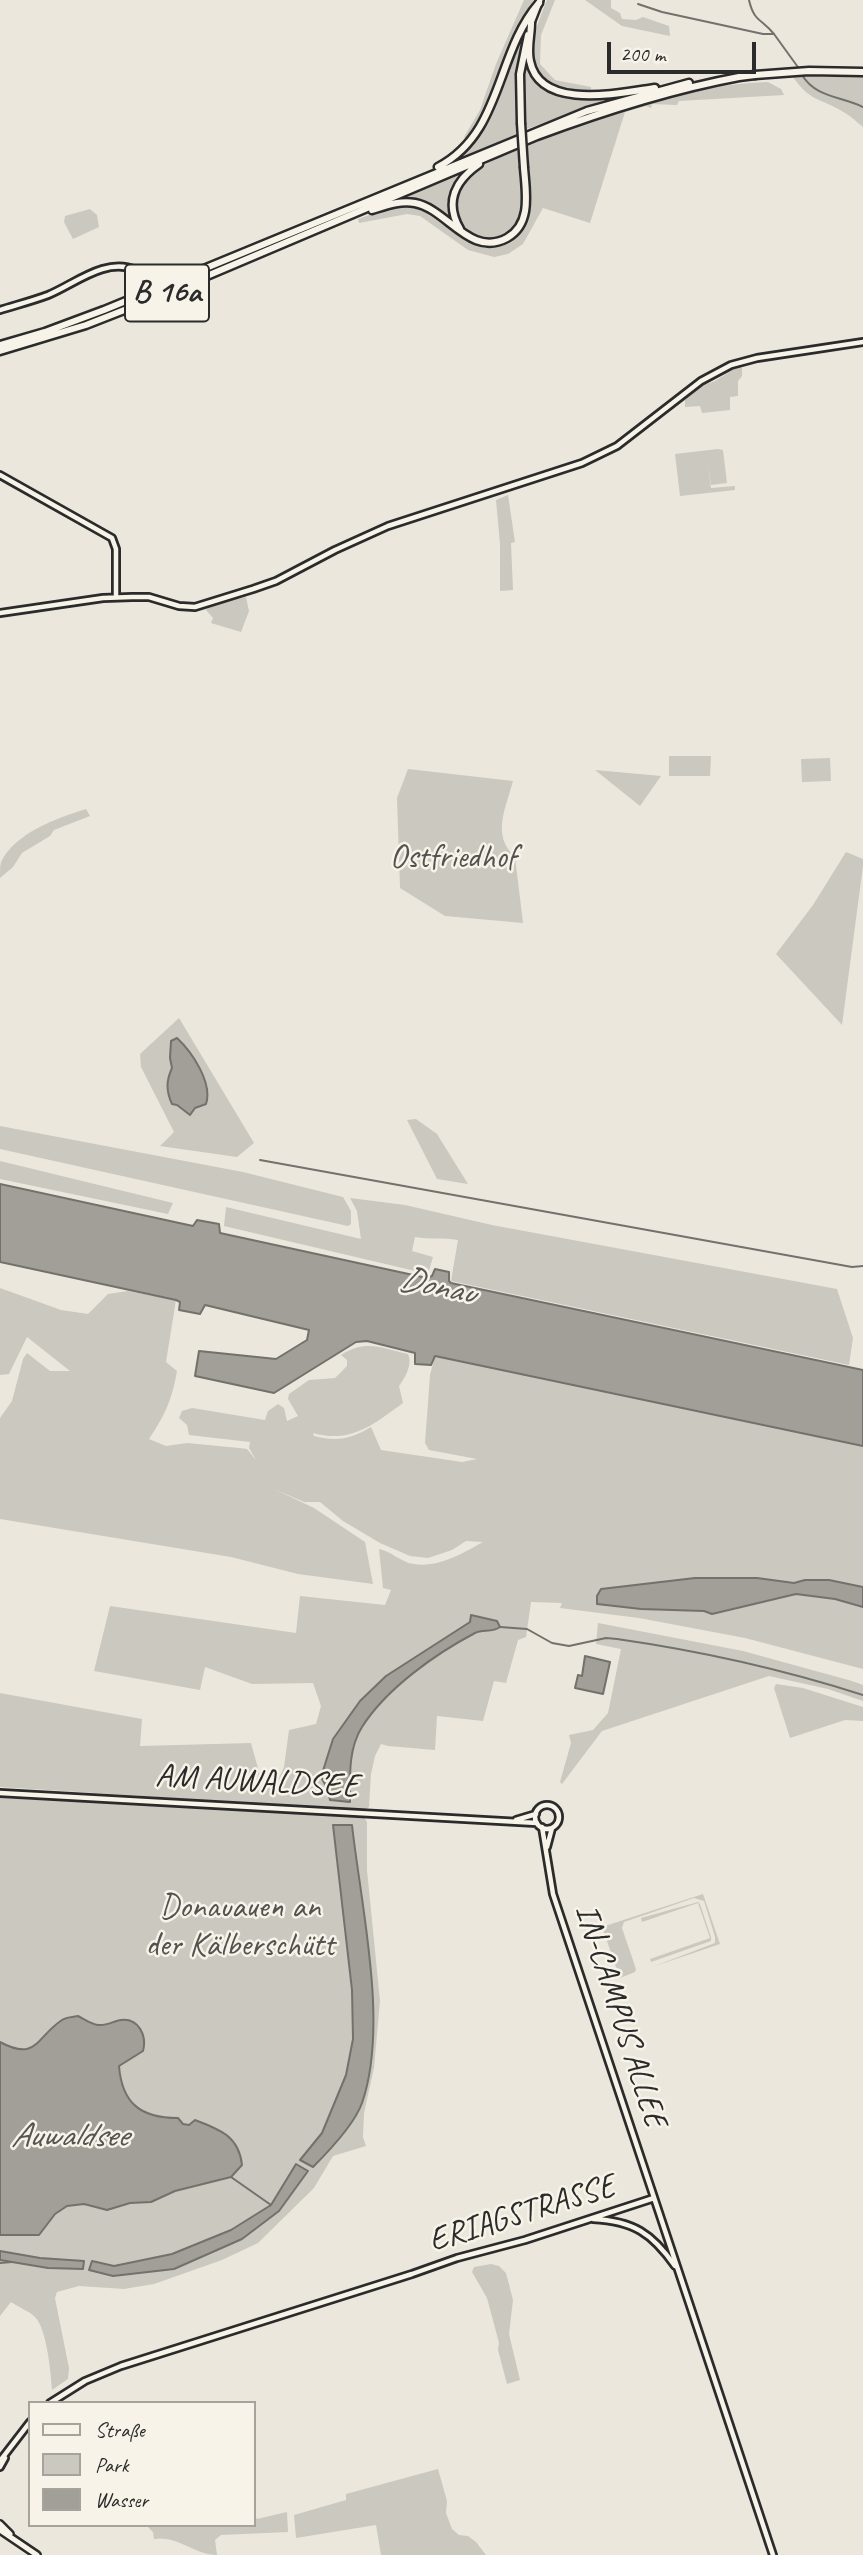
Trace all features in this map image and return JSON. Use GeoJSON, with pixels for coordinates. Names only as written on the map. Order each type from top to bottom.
{"type":"FeatureCollection","features":[{"type":"Feature","properties":{"kind":"main road"},"geometry":{"type":"LineString","coordinates":[[329,224],[393,204],[414,203],[440,215],[470,238],[486,243],[502,240],[518,229],[525,213],[520,74],[524,49],[539,1]]}},
{"type":"Feature","properties":{"kind":"main road"},"geometry":{"type":"LineString","coordinates":[[409,183],[446,163],[472,140],[490,110],[510,51],[528,15],[539,1]]}},
{"type":"Feature","properties":{"kind":"main road"},"geometry":{"type":"LineString","coordinates":[[531,23],[530,62],[541,83],[554,90],[575,94],[599,94],[689,83]]}},
{"type":"Feature","properties":{"kind":"main road","name":"B 16a"},"geometry":{"type":"LineString","coordinates":[[0,345],[55,329],[163,287],[587,111],[689,83],[792,72],[863,72]]}},
{"type":"Feature","properties":{"kind":"main road","name":"B 16a"},"geometry":{"type":"LineString","coordinates":[[0,351],[86,326],[492,155],[618,106],[739,77]]}},
{"type":"Feature","properties":{"kind":"main road"},"geometry":{"type":"LineString","coordinates":[[461,230],[453,210],[455,188],[464,176],[492,155]]}},
{"type":"Feature","properties":{"kind":"main road"},"geometry":{"type":"LineString","coordinates":[[132,299],[139,292],[142,281],[151,286],[163,287]]}},
{"type":"Feature","properties":{"kind":"main road"},"geometry":{"type":"LineString","coordinates":[[0,2524],[37,2555]]}},
{"type":"Feature","properties":{"kind":"main road"},"geometry":{"type":"LineString","coordinates":[[0,2530],[15,2538]]}},
{"type":"Feature","properties":{"kind":"street"},"geometry":{"type":"LineString","coordinates":[[0,310],[48,295],[114,266],[134,268],[142,281]]}},
{"type":"Feature","properties":{"kind":"street"},"geometry":{"type":"LineString","coordinates":[[0,613],[116,597],[149,597],[166,603],[195,607],[276,581],[388,526],[582,463],[617,446],[701,381],[731,365],[757,358],[863,342]]}},
{"type":"Feature","properties":{"kind":"street"},"geometry":{"type":"LineString","coordinates":[[0,475],[110,536],[115,545],[116,597]]}},
{"type":"Feature","properties":{"kind":"street","name":"AM AUWALDSEE"},"geometry":{"type":"LineString","coordinates":[[0,1793],[537,1823]]}},
{"type":"Feature","properties":{"kind":"street"},"geometry":{"type":"LineString","coordinates":[[544,1805],[556,1808],[559,1820],[552,1828],[542,1827],[537,1823],[536,1814],[544,1805]]}},
{"type":"Feature","properties":{"kind":"street","name":"AM AUWALDSEE"},"geometry":{"type":"LineString","coordinates":[[511,1821],[536,1814]]}},
{"type":"Feature","properties":{"kind":"street","name":"IN-CAMPUS ALLEE"},"geometry":{"type":"LineString","coordinates":[[542,1827],[553,1894],[654,2198]]}},
{"type":"Feature","properties":{"kind":"street","name":"IN-CAMPUS ALLEE"},"geometry":{"type":"LineString","coordinates":[[547,1848],[552,1828]]}},
{"type":"Feature","properties":{"kind":"street","name":"ERIAGSTRASSE"},"geometry":{"type":"LineString","coordinates":[[53,2401],[85,2381],[121,2366],[654,2198],[773,2555]]}},
{"type":"Feature","properties":{"kind":"street"},"geometry":{"type":"LineString","coordinates":[[590,2219],[618,2222],[639,2229],[659,2244],[678,2269]]}},
{"type":"Feature","properties":{"kind":"street"},"geometry":{"type":"LineString","coordinates":[[0,2461],[28,2425]]}},
{"type":"Feature","properties":{"kind":"street"},"geometry":{"type":"LineString","coordinates":[[0,2467],[8,2450]]}},
{"type":"Feature","properties":{"kind":"green space"},"geometry":{"type":"Polygon","coordinates":[[[524,0],[533,0],[513,38],[488,109],[467,139],[464,137],[480,110],[496,64],[524,0]]]}},
{"type":"Feature","properties":{"kind":"green space"},"geometry":{"type":"Polygon","coordinates":[[[547,0],[555,0],[541,35],[540,64],[555,80],[591,87],[591,92],[551,84],[539,76],[533,65],[534,37],[547,0]]]}},
{"type":"Feature","properties":{"kind":"green space"},"geometry":{"type":"Polygon","coordinates":[[[585,0],[611,0],[611,8],[620,13],[622,19],[636,20],[643,17],[669,26],[670,36],[622,26],[585,0]]]}},
{"type":"Feature","properties":{"kind":"green space"},"geometry":{"type":"Polygon","coordinates":[[[522,33],[516,85],[518,135],[459,159],[492,115],[522,33]]]}},
{"type":"Feature","properties":{"kind":"green space"},"geometry":{"type":"Polygon","coordinates":[[[526,56],[534,77],[539,82],[550,90],[565,95],[644,91],[526,129],[526,56]]]}},
{"type":"Feature","properties":{"kind":"green space"},"geometry":{"type":"Polygon","coordinates":[[[793,77],[863,77],[863,127],[843,112],[809,95],[793,77]]]}},
{"type":"Feature","properties":{"kind":"green space"},"geometry":{"type":"Polygon","coordinates":[[[768,82],[781,89],[784,95],[679,101],[677,105],[652,104],[651,108],[646,106],[625,112],[590,223],[543,208],[523,244],[508,254],[494,257],[468,250],[420,216],[407,214],[359,223],[358,219],[384,210],[411,206],[431,213],[473,244],[496,247],[511,243],[521,234],[530,206],[527,145],[675,95],[736,84],[768,82]]]}},
{"type":"Feature","properties":{"kind":"green space"},"geometry":{"type":"Polygon","coordinates":[[[519,148],[523,193],[520,218],[512,232],[500,238],[487,239],[474,235],[463,227],[456,215],[454,201],[460,186],[479,168],[519,148]]]}},
{"type":"Feature","properties":{"kind":"green space"},"geometry":{"type":"Polygon","coordinates":[[[465,170],[452,194],[450,208],[453,222],[412,200],[396,200],[465,170]]]}},
{"type":"Feature","properties":{"kind":"green space"},"geometry":{"type":"Polygon","coordinates":[[[90,209],[97,215],[99,227],[73,239],[64,222],[65,216],[90,209]]]}},
{"type":"Feature","properties":{"kind":"green space"},"geometry":{"type":"Polygon","coordinates":[[[739,366],[742,368],[742,376],[738,381],[738,396],[730,397],[730,410],[702,413],[700,406],[685,407],[685,400],[701,386],[739,366]]]}},
{"type":"Feature","properties":{"kind":"green space"},"geometry":{"type":"Polygon","coordinates":[[[723,450],[727,483],[711,485],[707,459],[711,488],[735,486],[735,490],[680,496],[675,454],[723,450]]]}},
{"type":"Feature","properties":{"kind":"green space"},"geometry":{"type":"Polygon","coordinates":[[[508,495],[515,542],[511,543],[513,590],[500,591],[496,500],[508,495]]]}},
{"type":"Feature","properties":{"kind":"green space"},"geometry":{"type":"Polygon","coordinates":[[[246,597],[249,611],[241,632],[211,623],[213,618],[206,610],[213,604],[246,597]]]}},
{"type":"Feature","properties":{"kind":"green space"},"geometry":{"type":"Polygon","coordinates":[[[669,756],[711,756],[710,776],[669,776],[669,756]]]}},
{"type":"Feature","properties":{"kind":"green space"},"geometry":{"type":"Polygon","coordinates":[[[830,758],[831,781],[802,782],[801,759],[830,758]]]}},
{"type":"Feature","properties":{"kind":"green space","name":"Ostfriedhof"},"geometry":{"type":"Polygon","coordinates":[[[408,769],[513,781],[504,811],[502,830],[508,849],[515,857],[523,923],[445,916],[400,888],[397,798],[408,769]]]}},
{"type":"Feature","properties":{"kind":"green space"},"geometry":{"type":"Polygon","coordinates":[[[595,770],[661,776],[640,806],[595,770]]]}},
{"type":"Feature","properties":{"kind":"green space"},"geometry":{"type":"Polygon","coordinates":[[[86,809],[90,816],[54,830],[50,836],[22,853],[13,867],[0,878],[1,862],[16,843],[50,822],[86,809]]]}},
{"type":"Feature","properties":{"kind":"green space"},"geometry":{"type":"Polygon","coordinates":[[[846,852],[863,859],[863,866],[842,1025],[776,954],[813,905],[846,852]]]}},
{"type":"Feature","properties":{"kind":"green space"},"geometry":{"type":"Polygon","coordinates":[[[179,1018],[254,1143],[237,1157],[160,1146],[174,1132],[141,1067],[140,1054],[179,1018]],[[177,1038],[169,1076],[177,1105],[183,1111],[204,1080],[186,1047],[177,1038]]]}},
{"type":"Feature","properties":{"kind":"green space"},"geometry":{"type":"Polygon","coordinates":[[[416,1119],[437,1134],[468,1184],[437,1179],[407,1120],[416,1119]]]}},
{"type":"Feature","properties":{"kind":"green space"},"geometry":{"type":"Polygon","coordinates":[[[0,1126],[243,1172],[343,1197],[351,1211],[351,1224],[348,1226],[0,1149],[0,1126]]]}},
{"type":"Feature","properties":{"kind":"green space"},"geometry":{"type":"Polygon","coordinates":[[[0,1161],[173,1203],[168,1214],[0,1179],[0,1161]]]}},
{"type":"Feature","properties":{"kind":"green space"},"geometry":{"type":"Polygon","coordinates":[[[350,1198],[405,1205],[492,1225],[837,1289],[853,1338],[849,1365],[451,1281],[458,1240],[415,1237],[412,1251],[433,1257],[428,1274],[224,1226],[226,1207],[361,1239],[357,1211],[350,1198]]]}},
{"type":"Feature","properties":{"kind":"green space","name":"Donauauen an der Kälberschütt"},"geometry":{"type":"Polygon","coordinates":[[[0,1288],[61,1310],[88,1314],[108,1294],[128,1291],[176,1300],[166,1362],[177,1371],[167,1407],[149,1439],[166,1446],[187,1443],[247,1449],[256,1460],[249,1448],[250,1442],[189,1435],[187,1425],[179,1418],[182,1411],[192,1408],[265,1420],[268,1411],[278,1404],[284,1408],[287,1421],[298,1416],[288,1399],[289,1394],[309,1380],[335,1378],[347,1366],[347,1360],[341,1355],[366,1346],[408,1354],[409,1366],[399,1386],[403,1403],[372,1425],[351,1434],[327,1436],[313,1433],[314,1436],[344,1438],[371,1427],[381,1450],[462,1462],[477,1459],[429,1450],[425,1443],[430,1375],[435,1356],[863,1446],[863,1669],[745,1638],[639,1618],[560,1608],[562,1603],[531,1602],[526,1637],[518,1640],[506,1683],[494,1681],[483,1721],[437,1716],[435,1750],[381,1744],[375,1756],[369,1807],[365,1810],[364,1817],[367,1822],[367,1870],[380,2001],[374,2068],[364,2113],[363,2137],[366,2146],[333,2156],[314,2188],[258,2243],[222,2260],[154,2284],[124,2289],[79,2286],[57,2292],[55,2298],[69,2368],[68,2379],[52,2390],[43,2331],[35,2317],[11,2302],[0,2316],[0,2235],[39,2235],[55,2214],[67,2206],[84,2204],[107,2210],[130,2203],[151,2202],[175,2191],[231,2177],[241,2156],[235,2144],[220,2132],[194,2128],[177,2118],[155,2115],[128,2099],[119,2080],[119,2068],[143,2031],[125,2019],[99,2026],[78,2016],[63,2019],[34,2047],[23,2051],[0,2042],[0,1798],[317,1813],[316,1807],[0,1787],[0,1693],[142,1719],[140,1746],[251,1743],[261,1779],[279,1778],[284,1767],[289,1730],[316,1724],[321,1706],[313,1683],[252,1684],[205,1667],[200,1690],[94,1671],[110,1606],[296,1633],[300,1596],[385,1605],[391,1590],[383,1588],[379,1549],[410,1563],[423,1565],[450,1559],[483,1542],[466,1541],[452,1550],[428,1558],[410,1556],[380,1543],[343,1521],[320,1502],[304,1502],[274,1489],[314,1508],[365,1542],[373,1584],[298,1574],[231,1557],[0,1519],[0,1418],[12,1401],[23,1359],[27,1353],[50,1371],[70,1371],[27,1337],[9,1374],[0,1375],[0,1288]]]}},
{"type":"Feature","properties":{"kind":"green space"},"geometry":{"type":"Polygon","coordinates":[[[598,1623],[743,1651],[852,1681],[863,1685],[863,1701],[828,1689],[769,1676],[602,1731],[562,1784],[560,1782],[571,1743],[569,1735],[593,1730],[608,1713],[621,1649],[596,1644],[598,1623]]]}},
{"type":"Feature","properties":{"kind":"green space"},"geometry":{"type":"Polygon","coordinates":[[[776,1684],[803,1688],[863,1707],[863,1721],[845,1720],[790,1738],[774,1688],[776,1684]]]}},
{"type":"Feature","properties":{"kind":"green space"},"geometry":{"type":"Polygon","coordinates":[[[703,1894],[720,1944],[652,1967],[715,1943],[704,1901],[694,1898],[624,1922],[622,1928],[636,1969],[635,1972],[620,1978],[602,1927],[703,1894]]]}},
{"type":"Feature","properties":{"kind":"green space"},"geometry":{"type":"Polygon","coordinates":[[[698,1902],[711,1937],[711,1941],[651,1962],[650,1959],[710,1938],[698,1903],[642,1922],[641,1918],[698,1902]]]}},
{"type":"Feature","properties":{"kind":"green space"},"geometry":{"type":"Polygon","coordinates":[[[491,2264],[499,2266],[506,2273],[513,2300],[509,2334],[520,2380],[507,2384],[487,2298],[472,2272],[474,2267],[491,2264]]]}},
{"type":"Feature","properties":{"kind":"green space"},"geometry":{"type":"Polygon","coordinates":[[[438,2469],[447,2501],[446,2513],[452,2529],[476,2542],[486,2555],[381,2555],[376,2525],[296,2538],[294,2515],[346,2500],[346,2494],[438,2469]]]}},
{"type":"Feature","properties":{"kind":"green space"},"geometry":{"type":"Polygon","coordinates":[[[287,2512],[288,2532],[221,2535],[215,2540],[217,2555],[201,2552],[178,2542],[154,2539],[153,2532],[148,2527],[256,2527],[257,2519],[287,2512]]]}},
{"type":"Feature","properties":{"kind":"water"},"geometry":{"type":"Polygon","coordinates":[[[177,1038],[195,1059],[207,1087],[206,1104],[195,1108],[190,1115],[172,1104],[168,1090],[172,1068],[171,1041],[177,1038]]]}},
{"type":"Feature","properties":{"kind":"water","name":"Donau"},"geometry":{"type":"Polygon","coordinates":[[[0,1184],[193,1226],[197,1220],[219,1224],[220,1233],[427,1278],[432,1276],[435,1269],[449,1272],[451,1283],[863,1370],[863,1446],[435,1356],[431,1365],[415,1364],[415,1353],[367,1341],[356,1342],[274,1393],[195,1376],[199,1351],[276,1359],[307,1340],[309,1330],[205,1305],[200,1314],[179,1310],[180,1302],[176,1300],[0,1262],[0,1184]]]}},
{"type":"Feature","properties":{"kind":"water"},"geometry":{"type":"Polygon","coordinates":[[[695,1578],[757,1578],[794,1583],[829,1580],[863,1587],[863,1607],[835,1599],[796,1594],[712,1614],[704,1611],[641,1609],[597,1604],[601,1589],[695,1578]]]}},
{"type":"Feature","properties":{"kind":"water"},"geometry":{"type":"Polygon","coordinates":[[[471,1615],[497,1621],[500,1627],[475,1633],[444,1651],[384,1699],[362,1727],[354,1744],[350,1802],[330,1800],[321,1777],[333,1739],[360,1701],[386,1676],[470,1622],[471,1615]]]}},
{"type":"Feature","properties":{"kind":"water"},"geometry":{"type":"Polygon","coordinates":[[[585,1656],[610,1662],[603,1694],[575,1688],[578,1675],[582,1676],[585,1656]]]}},
{"type":"Feature","properties":{"kind":"water"},"geometry":{"type":"Polygon","coordinates":[[[333,1825],[352,1825],[370,1966],[373,2038],[370,2072],[362,2103],[354,2119],[313,2167],[300,2160],[322,2133],[346,2075],[353,2039],[352,1990],[333,1825]]]}},
{"type":"Feature","properties":{"kind":"water","name":"Auwaldsee"},"geometry":{"type":"Polygon","coordinates":[[[78,2016],[97,2025],[127,2020],[137,2025],[143,2034],[143,2051],[119,2066],[124,2090],[129,2099],[135,2106],[153,2115],[178,2118],[183,2124],[189,2125],[195,2120],[220,2131],[237,2147],[242,2165],[231,2177],[175,2191],[151,2202],[130,2203],[107,2210],[84,2204],[67,2206],[55,2214],[39,2235],[0,2235],[0,2042],[12,2047],[29,2048],[62,2020],[78,2016]]]}},
{"type":"Feature","properties":{"kind":"water"},"geometry":{"type":"Polygon","coordinates":[[[296,2164],[308,2171],[279,2211],[242,2239],[174,2269],[113,2276],[89,2270],[92,2261],[114,2266],[172,2254],[231,2230],[271,2205],[296,2164]]]}},
{"type":"Feature","properties":{"kind":"water"},"geometry":{"type":"Polygon","coordinates":[[[0,2251],[40,2258],[84,2261],[83,2269],[48,2268],[0,2260],[0,2251]]]}},
{"type":"Feature","properties":{"kind":"waterway"},"geometry":{"type":"LineString","coordinates":[[749,0],[756,16],[774,34]]}},
{"type":"Feature","properties":{"kind":"waterway"},"geometry":{"type":"LineString","coordinates":[[638,4],[662,12],[763,34],[774,34],[800,70]]}},
{"type":"Feature","properties":{"kind":"waterway"},"geometry":{"type":"LineString","coordinates":[[802,75],[814,88],[863,107]]}},
{"type":"Feature","properties":{"kind":"waterway"},"geometry":{"type":"LineString","coordinates":[[260,1160],[852,1267],[863,1266]]}},
{"type":"Feature","properties":{"kind":"waterway"},"geometry":{"type":"LineString","coordinates":[[500,1627],[527,1629],[552,1643],[569,1646],[606,1638],[679,1649],[772,1669],[863,1695]]}},
{"type":"Feature","properties":{"kind":"waterway"},"geometry":{"type":"LineString","coordinates":[[231,2177],[271,2205]]}},
{"type":"Feature","properties":{"kind":"waterway"},"geometry":{"type":"LineString","coordinates":[[0,2263],[12,2262]]}}]}
